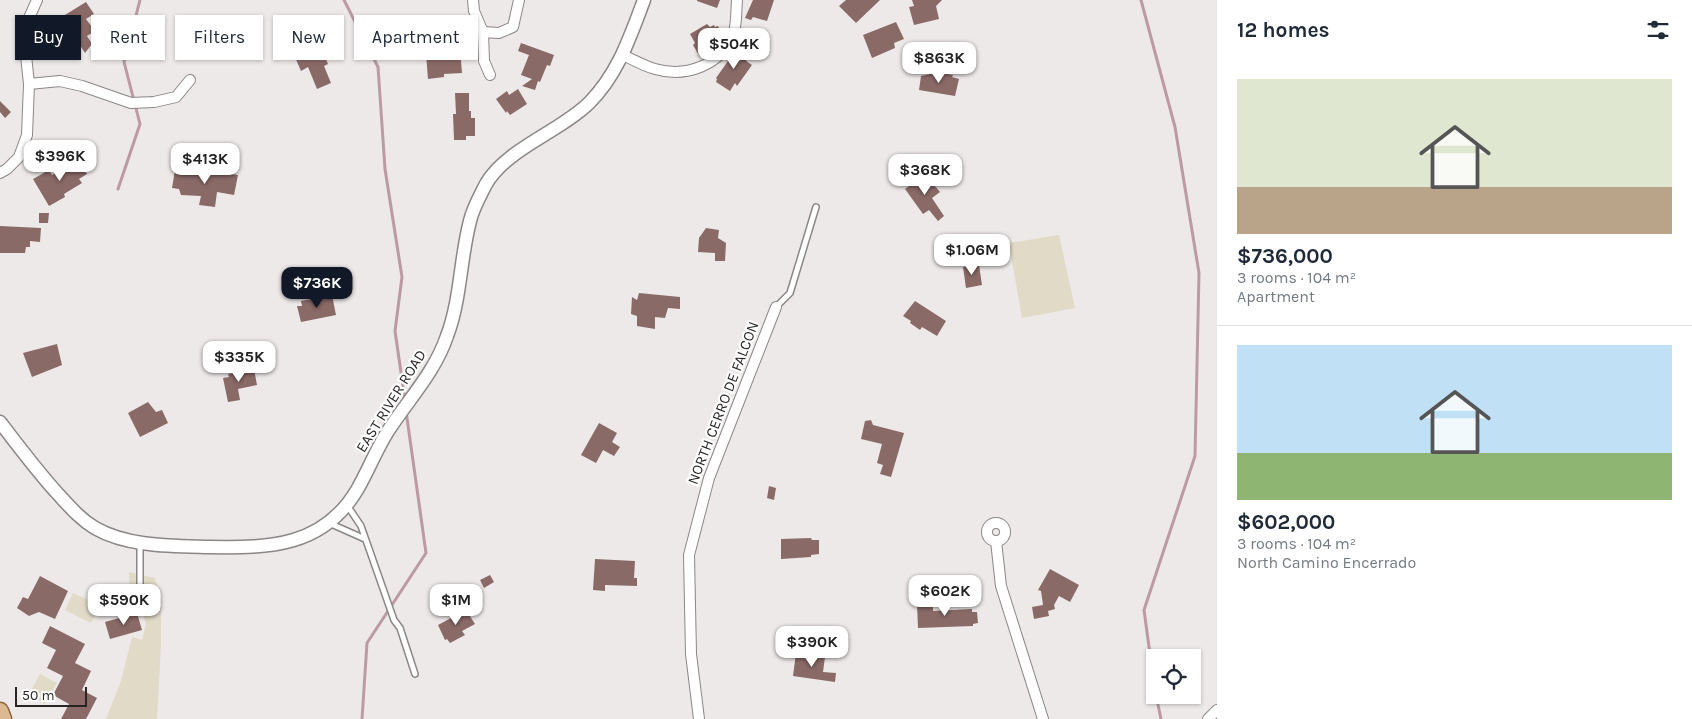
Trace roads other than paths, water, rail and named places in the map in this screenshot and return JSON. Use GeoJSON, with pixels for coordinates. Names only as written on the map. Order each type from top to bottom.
{"type":"FeatureCollection","features":[{"type":"Feature","properties":{"kind":"main road"},"geometry":{"type":"LineString","coordinates":[[0,711],[3,719]]}},
{"type":"Feature","properties":{"kind":"street"},"geometry":{"type":"LineString","coordinates":[[0,173],[19,157],[27,135],[29,84],[25,46],[29,18],[37,0]]}},
{"type":"Feature","properties":{"kind":"street"},"geometry":{"type":"LineString","coordinates":[[473,0],[474,11],[483,32],[484,61],[490,74]]}},
{"type":"Feature","properties":{"kind":"street"},"geometry":{"type":"LineString","coordinates":[[483,32],[499,33],[513,27],[519,0]]}},
{"type":"Feature","properties":{"kind":"street","name":"EAST RIVER ROAD"},"geometry":{"type":"LineString","coordinates":[[0,422],[38,472],[78,516],[96,529],[118,538],[180,546],[242,547],[283,544],[310,535],[329,524],[347,505],[389,431],[437,360],[448,336],[459,288],[470,220],[476,203],[488,181],[508,160],[589,103],[606,83],[623,55],[644,0]]}},
{"type":"Feature","properties":{"kind":"street"},"geometry":{"type":"LineString","coordinates":[[623,55],[655,69],[670,72],[686,72],[703,66],[715,60],[725,50],[734,33],[737,0]]}},
{"type":"Feature","properties":{"kind":"street"},"geometry":{"type":"LineString","coordinates":[[29,84],[60,81],[82,86],[131,103],[154,102],[176,97],[190,80]]}},
{"type":"Feature","properties":{"kind":"street","name":"NORTH CERRO DE FALCON"},"geometry":{"type":"LineString","coordinates":[[699,719],[690,654],[689,555],[709,478],[776,306]]}},
{"type":"Feature","properties":{"kind":"street"},"geometry":{"type":"LineString","coordinates":[[996,540],[1001,586],[1043,719]]}},
{"type":"Feature","properties":{"kind":"street"},"geometry":{"type":"LineString","coordinates":[[1208,719],[1217,710]]}},
{"type":"Feature","properties":{"kind":"lane"},"geometry":{"type":"LineString","coordinates":[[776,306],[790,293],[816,207]]}},
{"type":"Feature","properties":{"kind":"lane"},"geometry":{"type":"LineString","coordinates":[[347,505],[361,526],[394,620],[400,628],[415,674]]}},
{"type":"Feature","properties":{"kind":"lane"},"geometry":{"type":"LineString","coordinates":[[329,524],[366,539]]}},
{"type":"Feature","properties":{"kind":"lane"},"geometry":{"type":"LineString","coordinates":[[140,542],[140,589]]}},
{"type":"Feature","properties":{"kind":"waterway"},"geometry":{"type":"LineString","coordinates":[[118,189],[140,124],[124,62],[140,0]]}},
{"type":"Feature","properties":{"kind":"waterway"},"geometry":{"type":"LineString","coordinates":[[344,0],[378,67],[385,169],[402,277],[395,331],[405,400]]}},
{"type":"Feature","properties":{"kind":"waterway"},"geometry":{"type":"LineString","coordinates":[[1141,0],[1175,127],[1199,273],[1195,456],[1144,610],[1149,649]]}},
{"type":"Feature","properties":{"kind":"waterway"},"geometry":{"type":"LineString","coordinates":[[362,719],[367,643],[426,553],[406,411]]}},
{"type":"Feature","properties":{"kind":"waterway"},"geometry":{"type":"LineString","coordinates":[[1158,704],[1161,719]]}}]}
